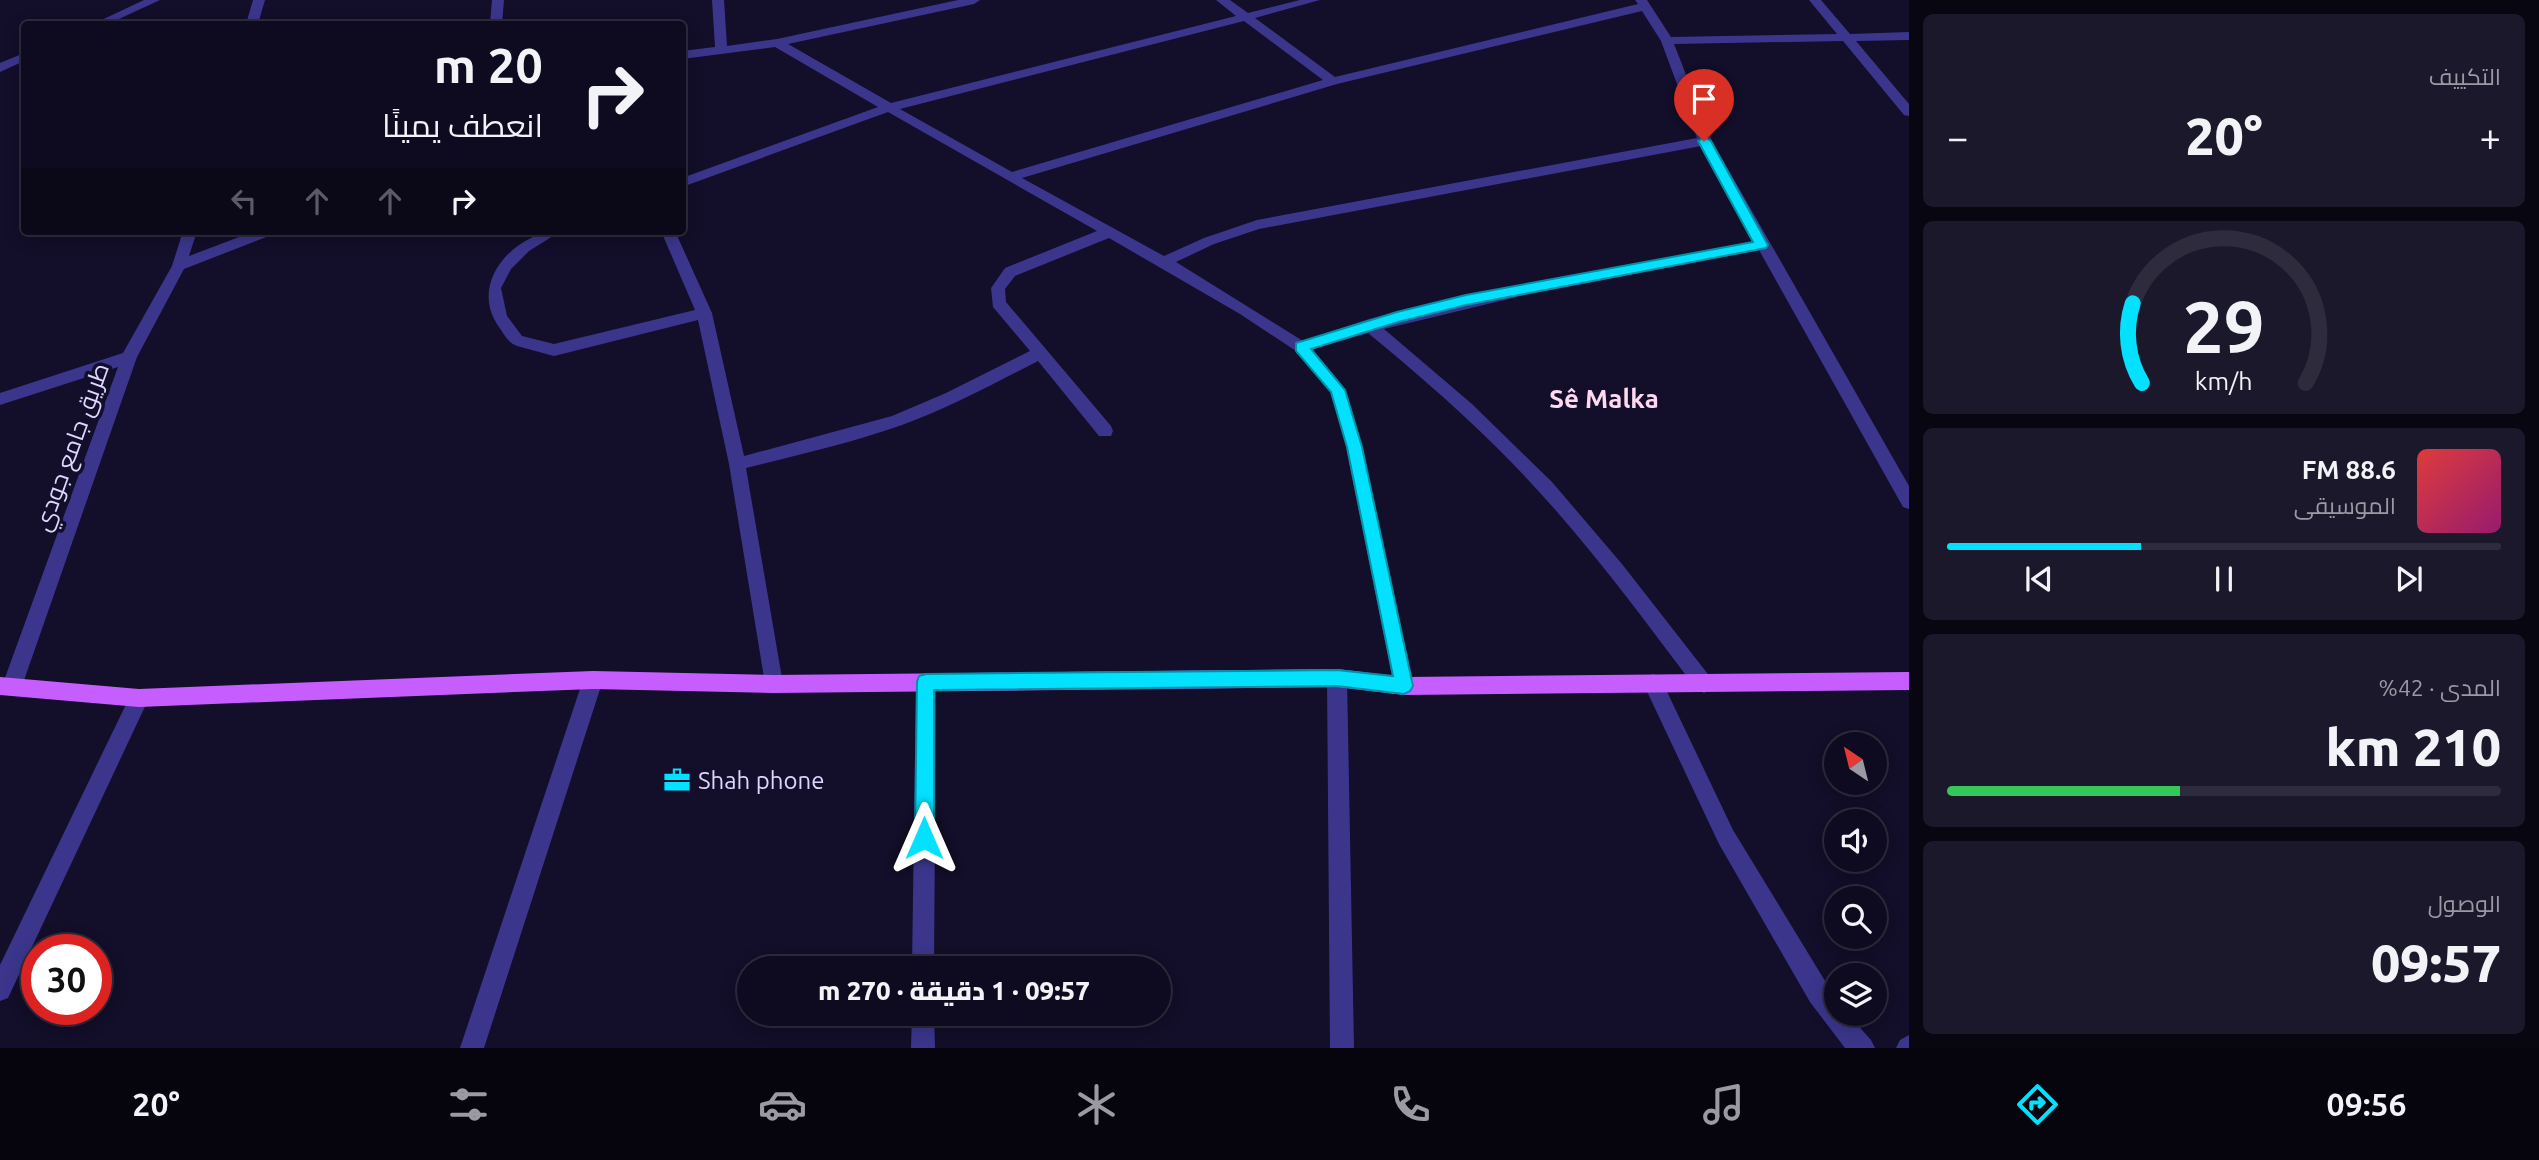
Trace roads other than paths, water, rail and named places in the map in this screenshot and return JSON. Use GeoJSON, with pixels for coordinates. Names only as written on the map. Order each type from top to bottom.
{"type":"FeatureCollection","features":[{"type":"Feature","properties":{"kind":"main road"},"geometry":{"type":"LineString","coordinates":[[6,686],[139,698],[593,680],[772,684],[1337,678],[1404,686],[1909,681]]}},
{"type":"Feature","properties":{"kind":"street"},"geometry":{"type":"LineString","coordinates":[[106,21],[154,0]]}},
{"type":"Feature","properties":{"kind":"street"},"geometry":{"type":"LineString","coordinates":[[253,21],[259,0]]}},
{"type":"Feature","properties":{"kind":"street"},"geometry":{"type":"LineString","coordinates":[[496,21],[498,0]]}},
{"type":"Feature","properties":{"kind":"street"},"geometry":{"type":"LineString","coordinates":[[718,0],[721,50]]}},
{"type":"Feature","properties":{"kind":"street"},"geometry":{"type":"LineString","coordinates":[[686,54],[777,43],[974,0]]}},
{"type":"Feature","properties":{"kind":"street"},"geometry":{"type":"LineString","coordinates":[[1222,0],[1333,81]]}},
{"type":"Feature","properties":{"kind":"street"},"geometry":{"type":"LineString","coordinates":[[686,182],[887,108],[1314,0]]}},
{"type":"Feature","properties":{"kind":"street"},"geometry":{"type":"LineString","coordinates":[[1815,0],[1909,112]]}},
{"type":"Feature","properties":{"kind":"street"},"geometry":{"type":"LineString","coordinates":[[1010,177],[1333,81],[1643,3],[1667,41],[1704,141],[1909,502]]}},
{"type":"Feature","properties":{"kind":"street"},"geometry":{"type":"LineString","coordinates":[[1667,41],[1909,36]]}},
{"type":"Feature","properties":{"kind":"street"},"geometry":{"type":"LineString","coordinates":[[777,43],[887,108],[1164,262],[1301,347],[1338,390],[1354,447],[1404,686]]}},
{"type":"Feature","properties":{"kind":"street"},"geometry":{"type":"LineString","coordinates":[[0,68],[21,58]]}},
{"type":"Feature","properties":{"kind":"street"},"geometry":{"type":"LineString","coordinates":[[1164,262],[1257,225],[1704,141]]}},
{"type":"Feature","properties":{"kind":"street"},"geometry":{"type":"LineString","coordinates":[[1105,431],[998,303],[998,288],[1010,272],[1108,232]]}},
{"type":"Feature","properties":{"kind":"street","name":"طريق جامع جودي"},"geometry":{"type":"LineString","coordinates":[[6,686],[129,358],[179,266],[189,235]]}},
{"type":"Feature","properties":{"kind":"street"},"geometry":{"type":"LineString","coordinates":[[179,266],[259,235]]}},
{"type":"Feature","properties":{"kind":"street"},"geometry":{"type":"LineString","coordinates":[[547,235],[524,248],[505,265],[494,288],[500,317],[517,340],[554,349],[704,313]]}},
{"type":"Feature","properties":{"kind":"street"},"geometry":{"type":"LineString","coordinates":[[670,235],[704,313],[737,464],[772,684]]}},
{"type":"Feature","properties":{"kind":"street"},"geometry":{"type":"LineString","coordinates":[[1301,347],[1369,325],[1466,300],[1761,245]]}},
{"type":"Feature","properties":{"kind":"street"},"geometry":{"type":"LineString","coordinates":[[1369,325],[1463,403],[1523,463],[1623,578],[1704,684]]}},
{"type":"Feature","properties":{"kind":"street"},"geometry":{"type":"LineString","coordinates":[[737,464],[849,436],[898,420],[946,401],[1040,353]]}},
{"type":"Feature","properties":{"kind":"street"},"geometry":{"type":"LineString","coordinates":[[0,399],[129,358]]}},
{"type":"Feature","properties":{"kind":"street"},"geometry":{"type":"LineString","coordinates":[[1337,678],[1342,1048]]}},
{"type":"Feature","properties":{"kind":"street"},"geometry":{"type":"LineString","coordinates":[[471,1048],[593,680]]}},
{"type":"Feature","properties":{"kind":"street"},"geometry":{"type":"LineString","coordinates":[[923,956],[926,682]]}},
{"type":"Feature","properties":{"kind":"street"},"geometry":{"type":"LineString","coordinates":[[1653,683],[1726,838],[1818,994],[1850,1037],[1863,1048]]}},
{"type":"Feature","properties":{"kind":"street"},"geometry":{"type":"LineString","coordinates":[[0,990],[139,698]]}},
{"type":"Feature","properties":{"kind":"street"},"geometry":{"type":"LineString","coordinates":[[923,1026],[923,1048]]}},
{"type":"Feature","properties":{"kind":"place","name":"Shah phone"},"geometry":{"type":"Point","coordinates":[677,780]}},
{"type":"Feature","properties":{"kind":"district","name":"Sê Malka"},"geometry":{"type":"Point","coordinates":[1604,398]}}]}
